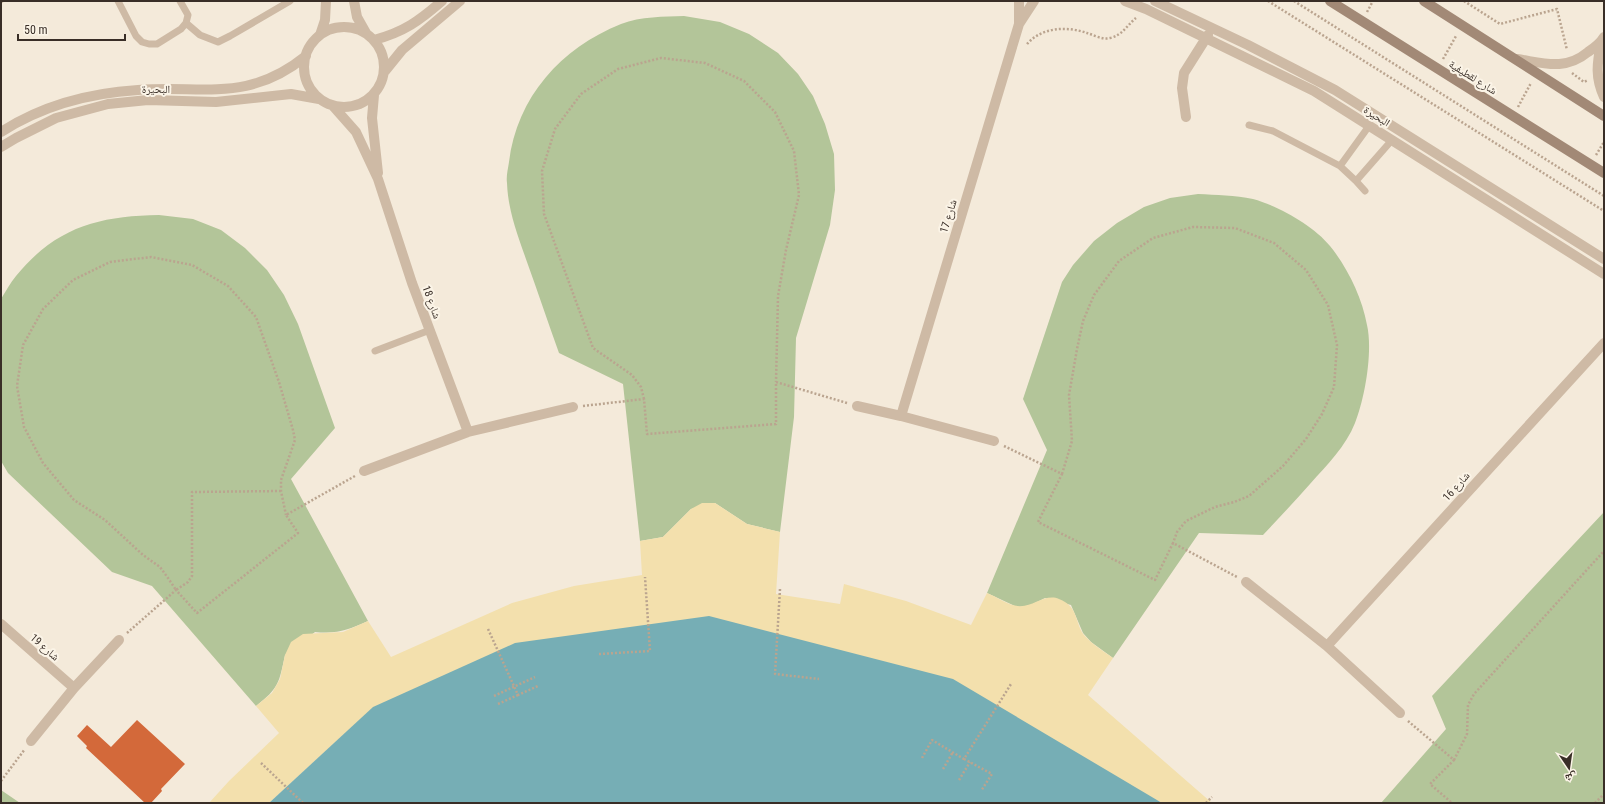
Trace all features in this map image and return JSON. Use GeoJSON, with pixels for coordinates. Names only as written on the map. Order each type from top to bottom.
{"type":"FeatureCollection","features":[{"type":"Feature","properties":{"kind":"street"},"geometry":{"type":"LineString","coordinates":[[320,35],[325,20],[326,1]]}},
{"type":"Feature","properties":{"kind":"street"},"geometry":{"type":"LineString","coordinates":[[354,1],[358,17],[366,33]]}},
{"type":"Feature","properties":{"kind":"street"},"geometry":{"type":"LineString","coordinates":[[374,40],[396,34],[404,30],[442,1]]}},
{"type":"Feature","properties":{"kind":"street"},"geometry":{"type":"LineString","coordinates":[[385,71],[381,49],[366,33],[355,28],[343,27],[331,29],[320,35],[314,41],[304,63],[306,79],[311,90],[319,98],[333,106],[355,106],[374,95],[381,84],[385,71],[402,50],[460,1]]}},
{"type":"Feature","properties":{"kind":"street","name":"شارع 17"},"geometry":{"type":"LineString","coordinates":[[1019,1],[1019,24]]}},
{"type":"Feature","properties":{"kind":"street","name":"شارع 17"},"geometry":{"type":"LineString","coordinates":[[901,416],[1019,24],[1034,1]]}},
{"type":"Feature","properties":{"kind":"street","name":"البحيرة"},"geometry":{"type":"LineString","coordinates":[[1125,1],[1146,9],[1314,91],[1604,274]]}},
{"type":"Feature","properties":{"kind":"street","name":"البحيرة"},"geometry":{"type":"LineString","coordinates":[[1155,1],[1213,28],[1335,90],[1604,259]]}},
{"type":"Feature","properties":{"kind":"street","name":"شارع لقطيفية"},"geometry":{"type":"LineString","coordinates":[[1330,1],[1604,173]]}},
{"type":"Feature","properties":{"kind":"street"},"geometry":{"type":"LineString","coordinates":[[1424,1],[1538,72],[1604,116]]}},
{"type":"Feature","properties":{"kind":"street"},"geometry":{"type":"LineString","coordinates":[[1186,117],[1182,88],[1184,73],[1213,28]]}},
{"type":"Feature","properties":{"kind":"street"},"geometry":{"type":"LineString","coordinates":[[1517,59],[1556,65],[1570,64],[1585,55],[1602,40]]}},
{"type":"Feature","properties":{"kind":"street"},"geometry":{"type":"LineString","coordinates":[[1602,40],[1597,63],[1597,78],[1604,97]]}},
{"type":"Feature","properties":{"kind":"street","name":"البحيرة"},"geometry":{"type":"LineString","coordinates":[[1,132],[32,115],[55,105],[80,98],[134,90],[246,87],[258,84],[283,72],[306,56]]}},
{"type":"Feature","properties":{"kind":"street"},"geometry":{"type":"LineString","coordinates":[[134,90],[135,101]]}},
{"type":"Feature","properties":{"kind":"street","name":"البحيرة"},"geometry":{"type":"LineString","coordinates":[[1,147],[56,118],[88,108],[108,104],[135,101],[216,102],[291,94],[319,98]]}},
{"type":"Feature","properties":{"kind":"street","name":"شارع 18"},"geometry":{"type":"LineString","coordinates":[[374,95],[372,118],[378,179]]}},
{"type":"Feature","properties":{"kind":"street","name":"شارع 18"},"geometry":{"type":"LineString","coordinates":[[333,106],[356,132],[378,179],[412,283],[468,432]]}},
{"type":"Feature","properties":{"kind":"street"},"geometry":{"type":"LineString","coordinates":[[1392,140],[1400,130]]}},
{"type":"Feature","properties":{"kind":"street"},"geometry":{"type":"LineString","coordinates":[[1483,197],[1489,186]]}},
{"type":"Feature","properties":{"kind":"street","name":"شارع 16"},"geometry":{"type":"LineString","coordinates":[[1326,646],[1604,343]]}},
{"type":"Feature","properties":{"kind":"street"},"geometry":{"type":"LineString","coordinates":[[857,406],[901,416],[994,441]]}},
{"type":"Feature","properties":{"kind":"street"},"geometry":{"type":"LineString","coordinates":[[364,471],[468,432],[573,407]]}},
{"type":"Feature","properties":{"kind":"street"},"geometry":{"type":"LineString","coordinates":[[1246,582],[1326,646],[1400,714]]}},
{"type":"Feature","properties":{"kind":"street","name":"شارع 19"},"geometry":{"type":"LineString","coordinates":[[1,624],[74,688]]}},
{"type":"Feature","properties":{"kind":"street"},"geometry":{"type":"LineString","coordinates":[[31,741],[74,688],[119,640]]}},
{"type":"Feature","properties":{"kind":"lane"},"geometry":{"type":"LineString","coordinates":[[118,1],[136,36],[142,42],[157,44],[181,29],[186,23],[188,15],[180,1]]}},
{"type":"Feature","properties":{"kind":"lane"},"geometry":{"type":"LineString","coordinates":[[186,23],[200,35],[218,42],[290,1]]}},
{"type":"Feature","properties":{"kind":"lane"},"geometry":{"type":"LineString","coordinates":[[1249,125],[1273,131],[1340,166],[1366,191]]}},
{"type":"Feature","properties":{"kind":"lane"},"geometry":{"type":"LineString","coordinates":[[1340,166],[1369,126]]}},
{"type":"Feature","properties":{"kind":"lane"},"geometry":{"type":"LineString","coordinates":[[1356,181],[1392,140]]}},
{"type":"Feature","properties":{"kind":"lane"},"geometry":{"type":"LineString","coordinates":[[375,352],[430,330]]}},
{"type":"Feature","properties":{"kind":"path"},"geometry":{"type":"LineString","coordinates":[[1268,1],[1604,211]]}},
{"type":"Feature","properties":{"kind":"path"},"geometry":{"type":"LineString","coordinates":[[1294,1],[1604,196]]}},
{"type":"Feature","properties":{"kind":"path"},"geometry":{"type":"LineString","coordinates":[[1464,1],[1500,24],[1556,9],[1573,74],[1584,82],[1597,78]]}},
{"type":"Feature","properties":{"kind":"path"},"geometry":{"type":"LineString","coordinates":[[1025,46],[1028,42],[1042,33],[1060,28],[1078,30],[1099,38],[1109,38],[1125,30],[1132,21],[1139,16]]}},
{"type":"Feature","properties":{"kind":"path"},"geometry":{"type":"LineString","coordinates":[[1438,68],[1462,25]]}},
{"type":"Feature","properties":{"kind":"path"},"geometry":{"type":"LineString","coordinates":[[661,58],[704,63],[744,81],[775,112],[794,151],[799,195],[786,250],[779,289],[776,382],[776,424],[647,434],[644,399],[641,387],[632,375],[593,348],[544,214],[542,170],[555,129],[581,94],[618,69],[661,58]]}},
{"type":"Feature","properties":{"kind":"path"},"geometry":{"type":"LineString","coordinates":[[1513,116],[1538,72]]}},
{"type":"Feature","properties":{"kind":"path"},"geometry":{"type":"LineString","coordinates":[[1193,226],[1235,228],[1274,243],[1306,270],[1328,305],[1338,346],[1334,387],[1322,414],[1306,439],[1283,466],[1249,496],[1215,507],[1186,521],[1177,532],[1173,543],[1155,580],[1038,522],[1062,474],[1072,441],[1069,395],[1083,321],[1094,295],[1119,262],[1153,238],[1193,226]]}},
{"type":"Feature","properties":{"kind":"path"},"geometry":{"type":"LineString","coordinates":[[151,257],[192,265],[228,286],[256,317],[279,382],[293,430],[295,440],[283,475],[281,491],[286,515],[298,533],[197,613],[176,590],[160,568],[143,555],[105,520],[74,500],[43,463],[24,427],[17,386],[23,345],[42,308],[73,280],[110,262],[151,257]]}},
{"type":"Feature","properties":{"kind":"path"},"geometry":{"type":"LineString","coordinates":[[776,382],[857,406]]}},
{"type":"Feature","properties":{"kind":"path"},"geometry":{"type":"LineString","coordinates":[[573,407],[644,399]]}},
{"type":"Feature","properties":{"kind":"path"},"geometry":{"type":"LineString","coordinates":[[994,441],[1062,474]]}},
{"type":"Feature","properties":{"kind":"path"},"geometry":{"type":"LineString","coordinates":[[286,515],[364,471]]}},
{"type":"Feature","properties":{"kind":"path"},"geometry":{"type":"LineString","coordinates":[[119,640],[176,590],[188,582],[192,576],[192,492],[281,491]]}},
{"type":"Feature","properties":{"kind":"path"},"geometry":{"type":"LineString","coordinates":[[1173,543],[1246,582]]}},
{"type":"Feature","properties":{"kind":"path"},"geometry":{"type":"LineString","coordinates":[[1452,803],[1430,784],[1454,760],[1467,734],[1468,705],[1474,694],[1604,551]]}},
{"type":"Feature","properties":{"kind":"path"},"geometry":{"type":"LineString","coordinates":[[599,654],[650,651],[645,577]]}},
{"type":"Feature","properties":{"kind":"path"},"geometry":{"type":"LineString","coordinates":[[780,589],[775,674],[819,680]]}},
{"type":"Feature","properties":{"kind":"path"},"geometry":{"type":"LineString","coordinates":[[488,629],[518,695]]}},
{"type":"Feature","properties":{"kind":"path"},"geometry":{"type":"LineString","coordinates":[[494,696],[535,677]]}},
{"type":"Feature","properties":{"kind":"path"},"geometry":{"type":"LineString","coordinates":[[964,759],[1011,684]]}},
{"type":"Feature","properties":{"kind":"path"},"geometry":{"type":"LineString","coordinates":[[498,704],[538,686]]}},
{"type":"Feature","properties":{"kind":"path"},"geometry":{"type":"LineString","coordinates":[[1400,714],[1454,760]]}},
{"type":"Feature","properties":{"kind":"path"},"geometry":{"type":"LineString","coordinates":[[922,758],[932,740],[992,774],[981,791]]}},
{"type":"Feature","properties":{"kind":"path"},"geometry":{"type":"LineString","coordinates":[[1,781],[31,741]]}},
{"type":"Feature","properties":{"kind":"path"},"geometry":{"type":"LineString","coordinates":[[943,770],[953,752]]}},
{"type":"Feature","properties":{"kind":"path"},"geometry":{"type":"LineString","coordinates":[[959,780],[970,762]]}},
{"type":"Feature","properties":{"kind":"path"},"geometry":{"type":"LineString","coordinates":[[261,763],[303,803]]}},
{"type":"Feature","properties":{"kind":"path"},"geometry":{"type":"LineString","coordinates":[[1595,803],[1604,794]]}},
{"type":"Feature","properties":{"kind":"path"},"geometry":{"type":"LineString","coordinates":[[1206,803],[1212,797]]}},
{"type":"Feature","properties":{"kind":"green space"},"geometry":{"type":"Polygon","coordinates":[[[684,16],[720,22],[749,34],[778,53],[798,74],[813,96],[825,124],[834,154],[835,190],[830,225],[796,338],[794,417],[780,532],[747,524],[715,503],[691,509],[663,537],[640,541],[623,384],[559,353],[514,223],[509,204],[507,175],[514,138],[521,116],[532,96],[561,61],[599,34],[629,21],[644,18],[684,16]]]}},
{"type":"Feature","properties":{"kind":"green space"},"geometry":{"type":"Polygon","coordinates":[[[1198,194],[1226,195],[1263,202],[1284,211],[1305,224],[1323,238],[1330,246],[1348,273],[1358,293],[1365,314],[1369,336],[1369,348],[1365,388],[1359,413],[1347,440],[1281,516],[1263,535],[1199,533],[1113,658],[1091,642],[1083,633],[1071,605],[1045,598],[1029,606],[1017,607],[987,593],[1047,450],[1023,399],[1062,282],[1073,265],[1094,241],[1117,223],[1144,207],[1170,198],[1198,194]]]}},
{"type":"Feature","properties":{"kind":"green space"},"geometry":{"type":"Polygon","coordinates":[[[159,215],[193,219],[221,230],[245,248],[267,270],[284,295],[298,324],[335,428],[291,479],[368,621],[343,631],[315,632],[285,655],[277,684],[274,689],[256,706],[152,586],[112,572],[8,473],[1,461],[1,299],[10,284],[31,259],[63,235],[98,222],[117,218],[159,215]]]}},
{"type":"Feature","properties":{"kind":"green space"},"geometry":{"type":"Polygon","coordinates":[[[1604,512],[1604,803],[1381,803],[1446,729],[1432,696],[1604,512]]]}},
{"type":"Feature","properties":{"kind":"green space"},"geometry":{"type":"Polygon","coordinates":[[[1,790],[20,803],[1,803],[1,790]]]}},
{"type":"Feature","properties":{"kind":"sand"},"geometry":{"type":"Polygon","coordinates":[[[702,503],[715,503],[747,524],[780,532],[776,594],[840,604],[844,584],[906,601],[971,625],[987,593],[1015,606],[1028,605],[1049,598],[1059,599],[1065,602],[1073,610],[1084,635],[1113,658],[1088,695],[1212,803],[1162,803],[1159,801],[374,707],[269,803],[209,803],[229,781],[279,733],[256,706],[272,693],[280,679],[285,655],[291,642],[303,634],[343,632],[368,621],[391,657],[512,603],[574,586],[642,575],[640,541],[663,537],[691,509],[702,503]]]}},
{"type":"Feature","properties":{"kind":"water"},"geometry":{"type":"Polygon","coordinates":[[[709,616],[953,679],[1162,803],[269,803],[373,707],[515,643],[709,616]]]}},
{"type":"Feature","properties":{"kind":"building"},"geometry":{"type":"Polygon","coordinates":[[[137,720],[185,764],[161,789],[162,791],[151,803],[145,803],[86,748],[87,746],[77,736],[87,725],[111,747],[137,720]]]}}]}
